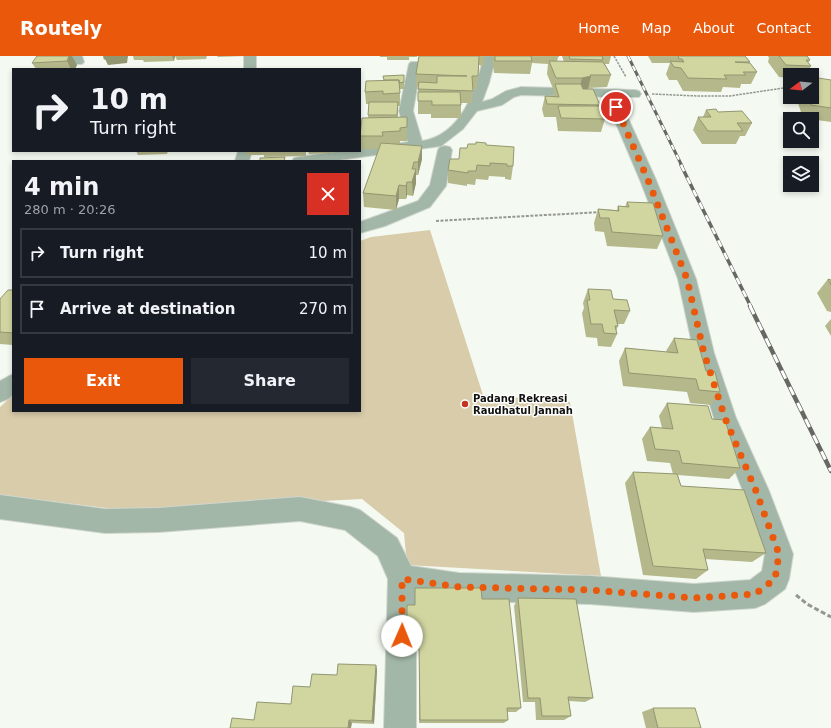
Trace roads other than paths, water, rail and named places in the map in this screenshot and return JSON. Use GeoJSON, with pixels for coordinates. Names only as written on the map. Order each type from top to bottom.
{"type":"FeatureCollection","features":[{"type":"Feature","properties":{"kind":"street"},"geometry":{"type":"LineString","coordinates":[[250,56],[250,68]]}},
{"type":"Feature","properties":{"kind":"street"},"geometry":{"type":"LineString","coordinates":[[307,160],[436,143],[449,136],[473,108],[482,90],[490,56]]}},
{"type":"Feature","properties":{"kind":"street"},"geometry":{"type":"LineString","coordinates":[[415,64],[406,112],[413,131],[416,146]]}},
{"type":"Feature","properties":{"kind":"street"},"geometry":{"type":"LineString","coordinates":[[402,579],[459,587],[590,590],[694,598],[755,594],[775,579],[779,554],[756,491],[725,418],[704,353],[687,279],[648,180],[616,107],[625,94],[522,91],[510,94],[497,102],[473,108]]}},
{"type":"Feature","properties":{"kind":"street"},"geometry":{"type":"LineString","coordinates":[[361,228],[424,204],[438,186],[445,150]]}},
{"type":"Feature","properties":{"kind":"street"},"geometry":{"type":"LineString","coordinates":[[0,392],[12,384]]}},
{"type":"Feature","properties":{"kind":"street"},"geometry":{"type":"LineString","coordinates":[[0,507],[105,521],[159,520],[300,508],[351,519],[388,547],[402,579],[400,728]]}},
{"type":"Feature","properties":{"kind":"railway"},"geometry":{"type":"LineString","coordinates":[[628,56],[682,166]]}},
{"type":"Feature","properties":{"kind":"railway"},"geometry":{"type":"LineString","coordinates":[[681,165],[751,307]]}},
{"type":"Feature","properties":{"kind":"railway"},"geometry":{"type":"LineString","coordinates":[[750,306],[831,471]]}},
{"type":"Feature","properties":{"kind":"place","name":"Padang Rekreasi Raudhatul Jannah"},"geometry":{"type":"Point","coordinates":[465,404]}}]}
